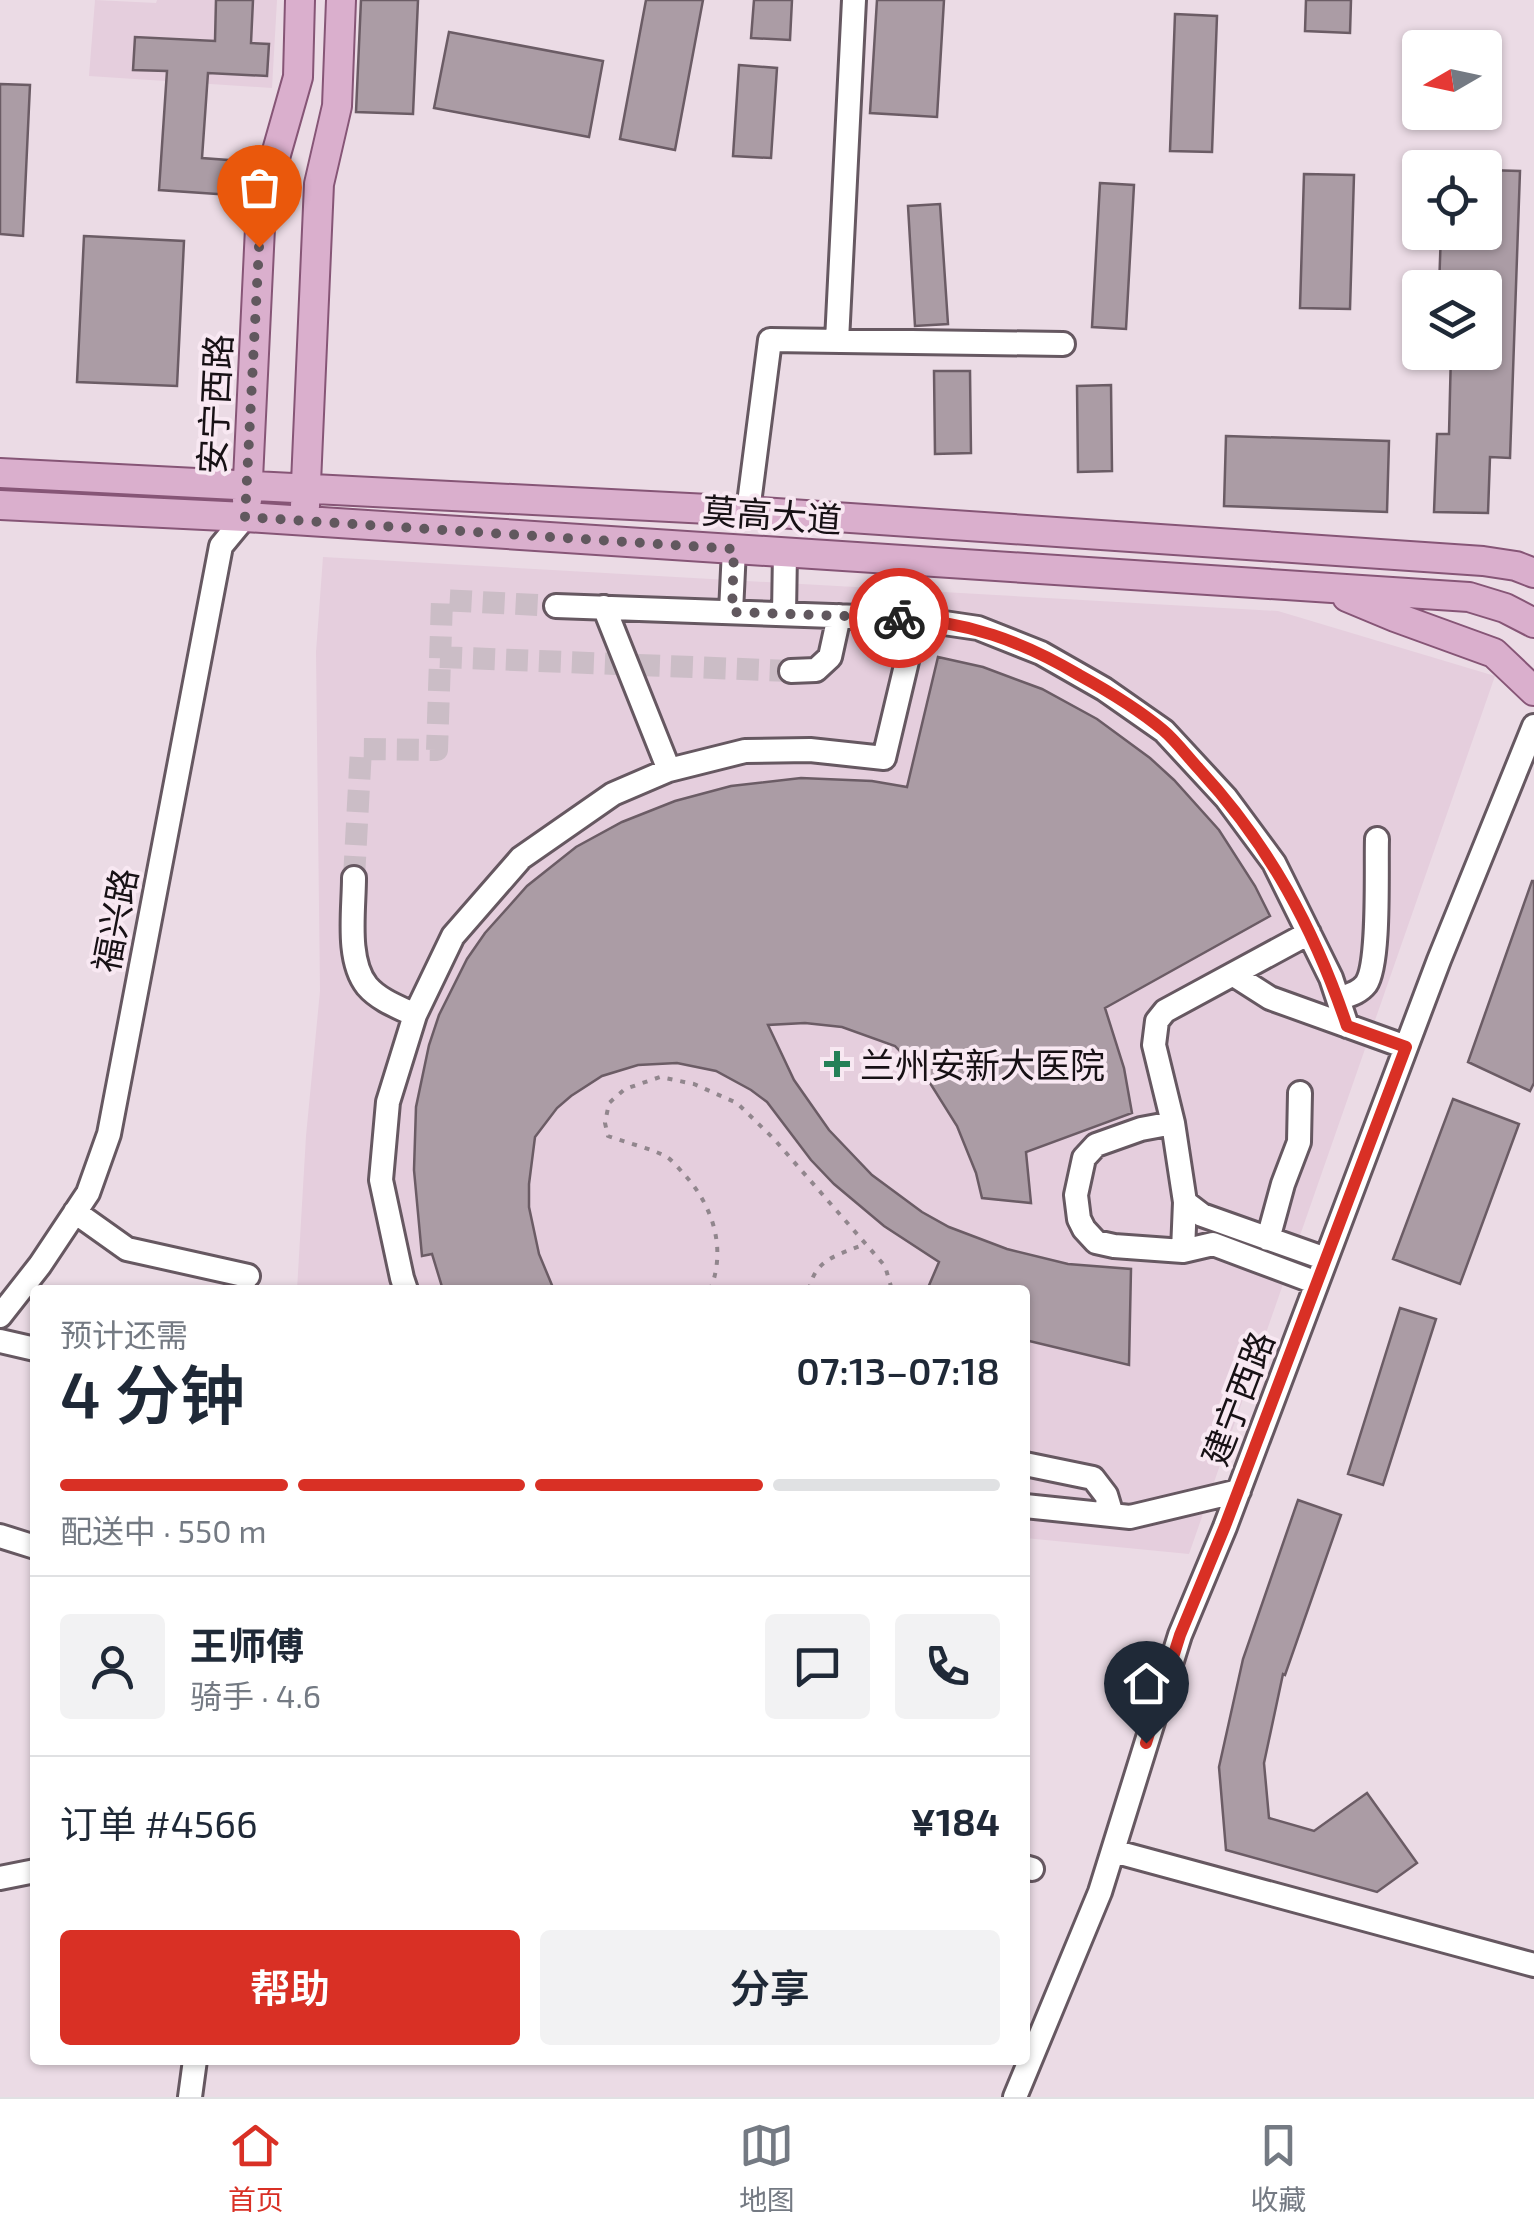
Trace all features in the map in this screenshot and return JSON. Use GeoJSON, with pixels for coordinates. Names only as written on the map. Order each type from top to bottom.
{"type":"FeatureCollection","features":[{"type":"Feature","properties":{"kind":"main road","name":"安宁西路"},"geometry":{"type":"LineString","coordinates":[[245,517],[261,207],[298,77],[300,0]]}},
{"type":"Feature","properties":{"kind":"main road"},"geometry":{"type":"LineString","coordinates":[[305,521],[319,184],[337,106],[341,0]]}},
{"type":"Feature","properties":{"kind":"main road","name":"莫高大道"},"geometry":{"type":"LineString","coordinates":[[0,473],[748,512],[1482,561],[1534,572]]}},
{"type":"Feature","properties":{"kind":"main road","name":"莫高大道"},"geometry":{"type":"LineString","coordinates":[[0,504],[1469,597],[1534,623]]}},
{"type":"Feature","properties":{"kind":"main road"},"geometry":{"type":"LineString","coordinates":[[1328,588],[1494,653],[1534,691]]}},
{"type":"Feature","properties":{"kind":"street"},"geometry":{"type":"LineString","coordinates":[[838,341],[854,0]]}},
{"type":"Feature","properties":{"kind":"street"},"geometry":{"type":"LineString","coordinates":[[748,512],[770,340],[1063,344]]}},
{"type":"Feature","properties":{"kind":"street","name":"福兴路"},"geometry":{"type":"LineString","coordinates":[[0,1316],[88,1194],[110,1134],[221,546],[245,517]]}},
{"type":"Feature","properties":{"kind":"street"},"geometry":{"type":"LineString","coordinates":[[732,612],[734,549]]}},
{"type":"Feature","properties":{"kind":"street"},"geometry":{"type":"LineString","coordinates":[[784,614],[786,552]]}},
{"type":"Feature","properties":{"kind":"street"},"geometry":{"type":"LineString","coordinates":[[556,606],[918,619],[978,628],[1042,653],[1164,730],[1226,798],[1274,863],[1331,978],[1347,1026]]}},
{"type":"Feature","properties":{"kind":"street"},"geometry":{"type":"LineString","coordinates":[[604,607],[669,770]]}},
{"type":"Feature","properties":{"kind":"street"},"geometry":{"type":"LineString","coordinates":[[791,670],[816,670],[830,657],[839,616]]}},
{"type":"Feature","properties":{"kind":"street"},"geometry":{"type":"LineString","coordinates":[[404,1285],[381,1180],[388,1102],[414,1014],[453,936],[521,858],[614,794],[669,770],[745,751],[810,750],[884,758],[918,619]]}},
{"type":"Feature","properties":{"kind":"street","name":"建宁西路"},"geometry":{"type":"LineString","coordinates":[[1030,2061],[1100,1892],[1180,1635],[1534,726]]}},
{"type":"Feature","properties":{"kind":"street"},"geometry":{"type":"LineString","coordinates":[[1338,999],[1359,991],[1369,980],[1374,958],[1378,839]]}},
{"type":"Feature","properties":{"kind":"street"},"geometry":{"type":"LineString","coordinates":[[354,878],[354,958],[367,986],[386,1001],[414,1014]]}},
{"type":"Feature","properties":{"kind":"street"},"geometry":{"type":"LineString","coordinates":[[1183,1252],[1185,1202],[1173,1123],[1154,1045],[1157,1021],[1165,1011],[1309,933]]}},
{"type":"Feature","properties":{"kind":"street"},"geometry":{"type":"LineString","coordinates":[[1234,976],[1270,998],[1406,1047]]}},
{"type":"Feature","properties":{"kind":"street"},"geometry":{"type":"LineString","coordinates":[[1268,1239],[1299,1142],[1300,1093]]}},
{"type":"Feature","properties":{"kind":"street"},"geometry":{"type":"LineString","coordinates":[[1173,1123],[1141,1129],[1096,1146],[1084,1158],[1076,1195],[1078,1219],[1084,1229],[1096,1242],[1114,1246],[1183,1252],[1213,1244],[1317,1283]]}},
{"type":"Feature","properties":{"kind":"street"},"geometry":{"type":"LineString","coordinates":[[1185,1202],[1202,1215],[1326,1259]]}},
{"type":"Feature","properties":{"kind":"street"},"geometry":{"type":"LineString","coordinates":[[75,1212],[127,1249],[248,1276]]}},
{"type":"Feature","properties":{"kind":"street"},"geometry":{"type":"LineString","coordinates":[[0,1341],[30,1348]]}},
{"type":"Feature","properties":{"kind":"street"},"geometry":{"type":"LineString","coordinates":[[1030,1465],[1094,1478],[1106,1495],[1112,1515]]}},
{"type":"Feature","properties":{"kind":"street"},"geometry":{"type":"LineString","coordinates":[[1030,1507],[1130,1517],[1239,1491]]}},
{"type":"Feature","properties":{"kind":"street"},"geometry":{"type":"LineString","coordinates":[[0,1536],[30,1545]]}},
{"type":"Feature","properties":{"kind":"street"},"geometry":{"type":"LineString","coordinates":[[1113,1850],[1534,1965]]}},
{"type":"Feature","properties":{"kind":"street"},"geometry":{"type":"LineString","coordinates":[[0,1878],[30,1873]]}},
{"type":"Feature","properties":{"kind":"street"},"geometry":{"type":"LineString","coordinates":[[190,2097],[194,2065]]}},
{"type":"Feature","properties":{"kind":"street","name":"建宁西路"},"geometry":{"type":"LineString","coordinates":[[1015,2097],[1028,2065]]}},
{"type":"Feature","properties":{"kind":"path"},"geometry":{"type":"LineString","coordinates":[[711,1285],[718,1261],[717,1245],[703,1199],[668,1158],[608,1136],[605,1123],[609,1103],[625,1089],[660,1077],[694,1084],[737,1104],[774,1139],[885,1266],[891,1285]]}},
{"type":"Feature","properties":{"kind":"path"},"geometry":{"type":"LineString","coordinates":[[810,1285],[822,1262],[865,1244]]}},
{"type":"Feature","properties":{"kind":"shaded area"},"geometry":{"type":"Polygon","coordinates":[[[95,0],[277,0],[272,88],[89,76],[95,0]]]}},
{"type":"Feature","properties":{"kind":"shaded area","name":"兰州安新大医院"},"geometry":{"type":"Polygon","coordinates":[[[323,557],[1278,611],[1495,676],[1189,1554],[1030,1538],[1030,1285],[297,1285],[320,991],[316,652],[323,557]]]}},
{"type":"Feature","properties":{"kind":"building"},"geometry":{"type":"Polygon","coordinates":[[[216,0],[253,0],[251,43],[269,44],[267,76],[208,73],[202,158],[255,162],[246,196],[159,190],[167,71],[133,70],[135,37],[215,41],[216,0]]]}},
{"type":"Feature","properties":{"kind":"building"},"geometry":{"type":"Polygon","coordinates":[[[361,0],[418,0],[413,114],[356,112],[361,0]]]}},
{"type":"Feature","properties":{"kind":"building"},"geometry":{"type":"Polygon","coordinates":[[[646,0],[703,0],[675,150],[620,139],[646,0]]]}},
{"type":"Feature","properties":{"kind":"building"},"geometry":{"type":"Polygon","coordinates":[[[754,0],[792,0],[790,40],[751,38],[754,0]]]}},
{"type":"Feature","properties":{"kind":"building"},"geometry":{"type":"Polygon","coordinates":[[[877,0],[944,0],[937,117],[870,113],[877,0]]]}},
{"type":"Feature","properties":{"kind":"building"},"geometry":{"type":"Polygon","coordinates":[[[1306,0],[1351,0],[1350,33],[1305,31],[1306,0]]]}},
{"type":"Feature","properties":{"kind":"building"},"geometry":{"type":"Polygon","coordinates":[[[1175,14],[1217,16],[1212,152],[1170,151],[1175,14]]]}},
{"type":"Feature","properties":{"kind":"building"},"geometry":{"type":"Polygon","coordinates":[[[449,32],[603,61],[589,137],[434,108],[449,32]]]}},
{"type":"Feature","properties":{"kind":"building"},"geometry":{"type":"Polygon","coordinates":[[[739,65],[777,68],[771,158],[733,156],[739,65]]]}},
{"type":"Feature","properties":{"kind":"building"},"geometry":{"type":"Polygon","coordinates":[[[0,84],[30,85],[23,236],[0,234],[0,84]]]}},
{"type":"Feature","properties":{"kind":"building"},"geometry":{"type":"Polygon","coordinates":[[[1502,170],[1520,171],[1510,458],[1490,457],[1488,513],[1434,512],[1437,434],[1449,434],[1451,370],[1502,370],[1502,270],[1440,270],[1440,250],[1502,250],[1502,170]]]}},
{"type":"Feature","properties":{"kind":"building"},"geometry":{"type":"Polygon","coordinates":[[[1304,174],[1354,175],[1350,309],[1300,308],[1304,174]]]}},
{"type":"Feature","properties":{"kind":"building"},"geometry":{"type":"Polygon","coordinates":[[[1100,183],[1134,185],[1126,329],[1092,327],[1100,183]]]}},
{"type":"Feature","properties":{"kind":"building"},"geometry":{"type":"Polygon","coordinates":[[[940,204],[948,324],[915,326],[908,206],[940,204]]]}},
{"type":"Feature","properties":{"kind":"building"},"geometry":{"type":"Polygon","coordinates":[[[84,236],[184,241],[177,386],[77,382],[84,236]]]}},
{"type":"Feature","properties":{"kind":"building"},"geometry":{"type":"Polygon","coordinates":[[[934,371],[970,371],[971,453],[935,454],[934,371]]]}},
{"type":"Feature","properties":{"kind":"building"},"geometry":{"type":"Polygon","coordinates":[[[1111,385],[1112,471],[1078,472],[1077,386],[1111,385]]]}},
{"type":"Feature","properties":{"kind":"building"},"geometry":{"type":"Polygon","coordinates":[[[1226,436],[1389,441],[1387,512],[1224,506],[1226,436]]]}},
{"type":"Feature","properties":{"kind":"building"},"geometry":{"type":"Polygon","coordinates":[[[938,657],[983,667],[1042,689],[1097,719],[1150,758],[1219,830],[1270,916],[1105,1008],[1124,1068],[1132,1113],[1026,1152],[1031,1203],[982,1198],[957,1126],[930,1083],[895,1046],[842,1027],[768,1025],[794,1080],[829,1130],[872,1175],[922,1212],[1007,1249],[1068,1264],[1131,1269],[1129,1365],[1030,1341],[1030,1285],[929,1285],[939,1262],[884,1226],[834,1184],[767,1102],[716,1071],[677,1063],[638,1065],[602,1076],[557,1108],[535,1137],[529,1207],[539,1254],[552,1285],[441,1285],[432,1254],[422,1256],[414,1170],[416,1107],[429,1045],[467,959],[527,886],[576,847],[622,822],[675,801],[731,786],[801,778],[872,781],[907,787],[938,657]]]}},
{"type":"Feature","properties":{"kind":"building"},"geometry":{"type":"Polygon","coordinates":[[[1532,881],[1534,1083],[1530,1091],[1468,1062],[1532,881]]]}},
{"type":"Feature","properties":{"kind":"building"},"geometry":{"type":"Polygon","coordinates":[[[1453,1099],[1519,1124],[1460,1284],[1393,1259],[1453,1099]]]}},
{"type":"Feature","properties":{"kind":"building"},"geometry":{"type":"Polygon","coordinates":[[[1400,1308],[1436,1319],[1383,1485],[1348,1474],[1400,1308]]]}},
{"type":"Feature","properties":{"kind":"building"},"geometry":{"type":"Polygon","coordinates":[[[1298,1500],[1341,1515],[1283,1674],[1264,1763],[1269,1818],[1314,1831],[1367,1793],[1417,1863],[1377,1892],[1226,1850],[1219,1767],[1243,1659],[1298,1500]]]}},
{"type":"Feature","properties":{"kind":"tunnel"},"geometry":{"type":"LineString","coordinates":[[354,878],[361,749],[437,750],[442,600],[556,606]]}},
{"type":"Feature","properties":{"kind":"tunnel"},"geometry":{"type":"LineString","coordinates":[[440,657],[791,671]]}},
{"type":"Feature","properties":{"kind":"way so far"},"geometry":{"type":"LineString","coordinates":[[259,247],[245,517],[734,549],[732,612],[899,618]]}},
{"type":"Feature","properties":{"kind":"place","name":"兰州安新大医院"},"geometry":{"type":"Point","coordinates":[837,1064]}},
{"type":"Feature","properties":{"kind":"route"},"geometry":{"type":"LineString","coordinates":[[899,618],[978,628],[1042,653],[1164,730],[1226,798],[1274,863],[1331,978],[1347,1026],[1406,1047],[1180,1635],[1146,1743]]}}]}
